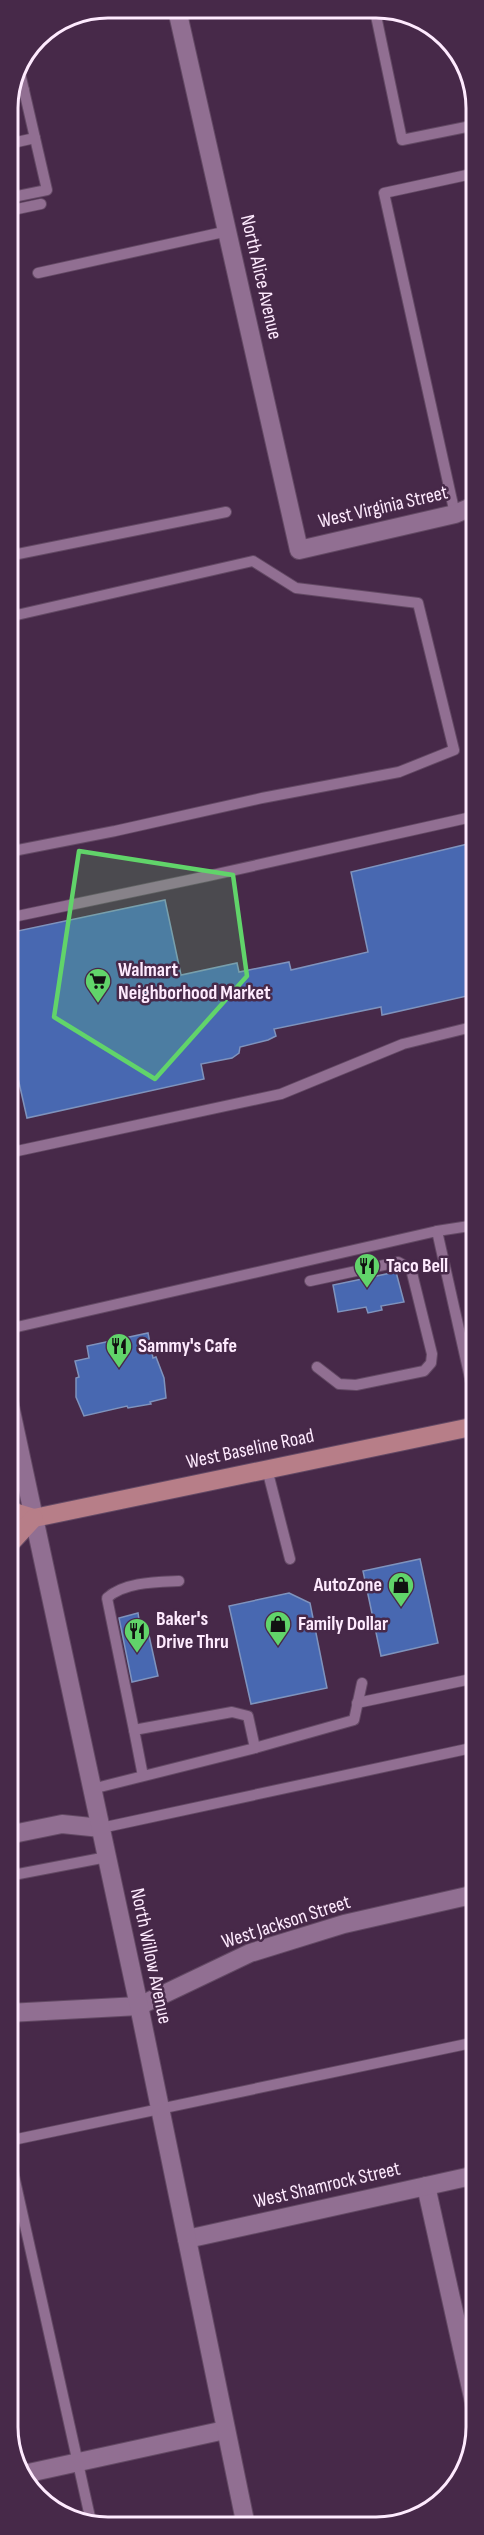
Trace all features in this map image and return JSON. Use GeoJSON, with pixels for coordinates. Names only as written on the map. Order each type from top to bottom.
{"type":"FeatureCollection","features":[{"type":"Feature","properties":{"kind":"main road","name":"West Baseline Road"},"geometry":{"type":"LineString","coordinates":[[18,1513],[34,1518],[466,1428]]}},
{"type":"Feature","properties":{"kind":"main road"},"geometry":{"type":"LineString","coordinates":[[18,1535],[34,1518]]}},
{"type":"Feature","properties":{"kind":"street","name":"North Alice Avenue"},"geometry":{"type":"LineString","coordinates":[[179,18],[299,550]]}},
{"type":"Feature","properties":{"kind":"street","name":"West Virginia Street"},"geometry":{"type":"LineString","coordinates":[[299,550],[466,510]]}},
{"type":"Feature","properties":{"kind":"street","name":"North Willow Avenue"},"geometry":{"type":"LineString","coordinates":[[18,1444],[139,2006],[244,2517]]}},
{"type":"Feature","properties":{"kind":"street"},"geometry":{"type":"LineString","coordinates":[[18,1833],[62,1824],[100,1828]]}},
{"type":"Feature","properties":{"kind":"street","name":"West Jackson Street"},"geometry":{"type":"LineString","coordinates":[[18,2012],[139,2006],[250,1953],[344,1924],[466,1896]]}},
{"type":"Feature","properties":{"kind":"street","name":"West Shamrock Street"},"geometry":{"type":"LineString","coordinates":[[188,2239],[466,2177]]}},
{"type":"Feature","properties":{"kind":"street"},"geometry":{"type":"LineString","coordinates":[[426,2186],[466,2366]]}},
{"type":"Feature","properties":{"kind":"street"},"geometry":{"type":"LineString","coordinates":[[31,2473],[225,2430]]}},
{"type":"Feature","properties":{"kind":"lane"},"geometry":{"type":"LineString","coordinates":[[376,18],[402,140],[466,127]]}},
{"type":"Feature","properties":{"kind":"lane"},"geometry":{"type":"LineString","coordinates":[[18,196],[46,190],[22,82]]}},
{"type":"Feature","properties":{"kind":"lane"},"geometry":{"type":"LineString","coordinates":[[20,91],[24,90]]}},
{"type":"Feature","properties":{"kind":"lane"},"geometry":{"type":"LineString","coordinates":[[18,142],[35,138]]}},
{"type":"Feature","properties":{"kind":"lane"},"geometry":{"type":"LineString","coordinates":[[455,514],[384,193],[466,175]]}},
{"type":"Feature","properties":{"kind":"lane"},"geometry":{"type":"LineString","coordinates":[[18,209],[41,204]]}},
{"type":"Feature","properties":{"kind":"lane"},"geometry":{"type":"LineString","coordinates":[[38,273],[228,231]]}},
{"type":"Feature","properties":{"kind":"lane"},"geometry":{"type":"LineString","coordinates":[[18,554],[226,512]]}},
{"type":"Feature","properties":{"kind":"lane"},"geometry":{"type":"LineString","coordinates":[[18,615],[253,561],[296,588],[418,603],[454,750],[399,772],[262,798],[18,850]]}},
{"type":"Feature","properties":{"kind":"lane"},"geometry":{"type":"LineString","coordinates":[[18,916],[466,818]]}},
{"type":"Feature","properties":{"kind":"lane"},"geometry":{"type":"LineString","coordinates":[[18,1151],[281,1094],[403,1044],[466,1028]]}},
{"type":"Feature","properties":{"kind":"lane"},"geometry":{"type":"LineString","coordinates":[[18,1327],[437,1231],[466,1227]]}},
{"type":"Feature","properties":{"kind":"lane"},"geometry":{"type":"LineString","coordinates":[[437,1231],[466,1360]]}},
{"type":"Feature","properties":{"kind":"lane"},"geometry":{"type":"LineString","coordinates":[[310,1281],[398,1262],[411,1269],[432,1353],[431,1363],[424,1371],[356,1385],[339,1384],[317,1367]]}},
{"type":"Feature","properties":{"kind":"lane"},"geometry":{"type":"LineString","coordinates":[[267,1469],[290,1559]]}},
{"type":"Feature","properties":{"kind":"lane"},"geometry":{"type":"LineString","coordinates":[[143,1776],[107,1598],[114,1591],[157,1582],[179,1581]]}},
{"type":"Feature","properties":{"kind":"lane"},"geometry":{"type":"LineString","coordinates":[[357,1703],[466,1680]]}},
{"type":"Feature","properties":{"kind":"lane"},"geometry":{"type":"LineString","coordinates":[[92,1789],[255,1748],[354,1720],[362,1683]]}},
{"type":"Feature","properties":{"kind":"lane"},"geometry":{"type":"LineString","coordinates":[[134,1730],[232,1712],[248,1716],[255,1748]]}},
{"type":"Feature","properties":{"kind":"lane"},"geometry":{"type":"LineString","coordinates":[[100,1828],[466,1749]]}},
{"type":"Feature","properties":{"kind":"lane"},"geometry":{"type":"LineString","coordinates":[[18,1874],[107,1857]]}},
{"type":"Feature","properties":{"kind":"lane"},"geometry":{"type":"LineString","coordinates":[[18,2139],[466,2044]]}},
{"type":"Feature","properties":{"kind":"lane"},"geometry":{"type":"LineString","coordinates":[[18,2193],[89,2515]]}},
{"type":"Feature","properties":{"kind":"highlighted area"},"geometry":{"type":"Polygon","coordinates":[[[79,851],[233,875],[247,976],[155,1079],[54,1017],[79,851]]]}},
{"type":"Feature","properties":{"kind":"building"},"geometry":{"type":"Polygon","coordinates":[[[466,844],[466,996],[382,1015],[381,1007],[274,1029],[276,1036],[240,1047],[239,1053],[232,1058],[201,1064],[204,1079],[27,1118],[18,1078],[18,931],[165,900],[181,975],[237,963],[239,972],[289,962],[291,970],[368,952],[351,872],[466,844]]]}},
{"type":"Feature","properties":{"kind":"building","name":"Taco Bell"},"geometry":{"type":"Polygon","coordinates":[[[396,1272],[404,1302],[381,1306],[382,1310],[368,1313],[366,1307],[338,1312],[333,1285],[396,1272]]]}},
{"type":"Feature","properties":{"kind":"building","name":"Sammy's Cafe"},"geometry":{"type":"Polygon","coordinates":[[[148,1333],[153,1358],[156,1357],[164,1378],[166,1398],[150,1402],[151,1404],[128,1408],[127,1406],[84,1416],[76,1397],[76,1378],[79,1377],[75,1361],[89,1358],[87,1346],[148,1333]]]}},
{"type":"Feature","properties":{"kind":"building","name":"AutoZone"},"geometry":{"type":"Polygon","coordinates":[[[420,1559],[438,1643],[381,1656],[363,1571],[420,1559]]]}},
{"type":"Feature","properties":{"kind":"building","name":"Family Dollar"},"geometry":{"type":"Polygon","coordinates":[[[289,1593],[310,1603],[327,1688],[251,1704],[229,1606],[289,1593]]]}},
{"type":"Feature","properties":{"kind":"building","name":"Baker's Drive Thru"},"geometry":{"type":"Polygon","coordinates":[[[138,1613],[141,1633],[148,1631],[158,1676],[132,1682],[119,1618],[138,1613]]]}},
{"type":"Feature","properties":{"kind":"place","name":"Walmart Neighborhood Market"},"geometry":{"type":"Point","coordinates":[98,1004]}},
{"type":"Feature","properties":{"kind":"place","name":"Taco Bell"},"geometry":{"type":"Point","coordinates":[367,1289]}},
{"type":"Feature","properties":{"kind":"place","name":"Sammy's Cafe"},"geometry":{"type":"Point","coordinates":[119,1369]}},
{"type":"Feature","properties":{"kind":"place","name":"AutoZone"},"geometry":{"type":"Point","coordinates":[401,1608]}},
{"type":"Feature","properties":{"kind":"place","name":"Family Dollar"},"geometry":{"type":"Point","coordinates":[278,1647]}},
{"type":"Feature","properties":{"kind":"place","name":"Baker's Drive Thru"},"geometry":{"type":"Point","coordinates":[137,1654]}}]}
